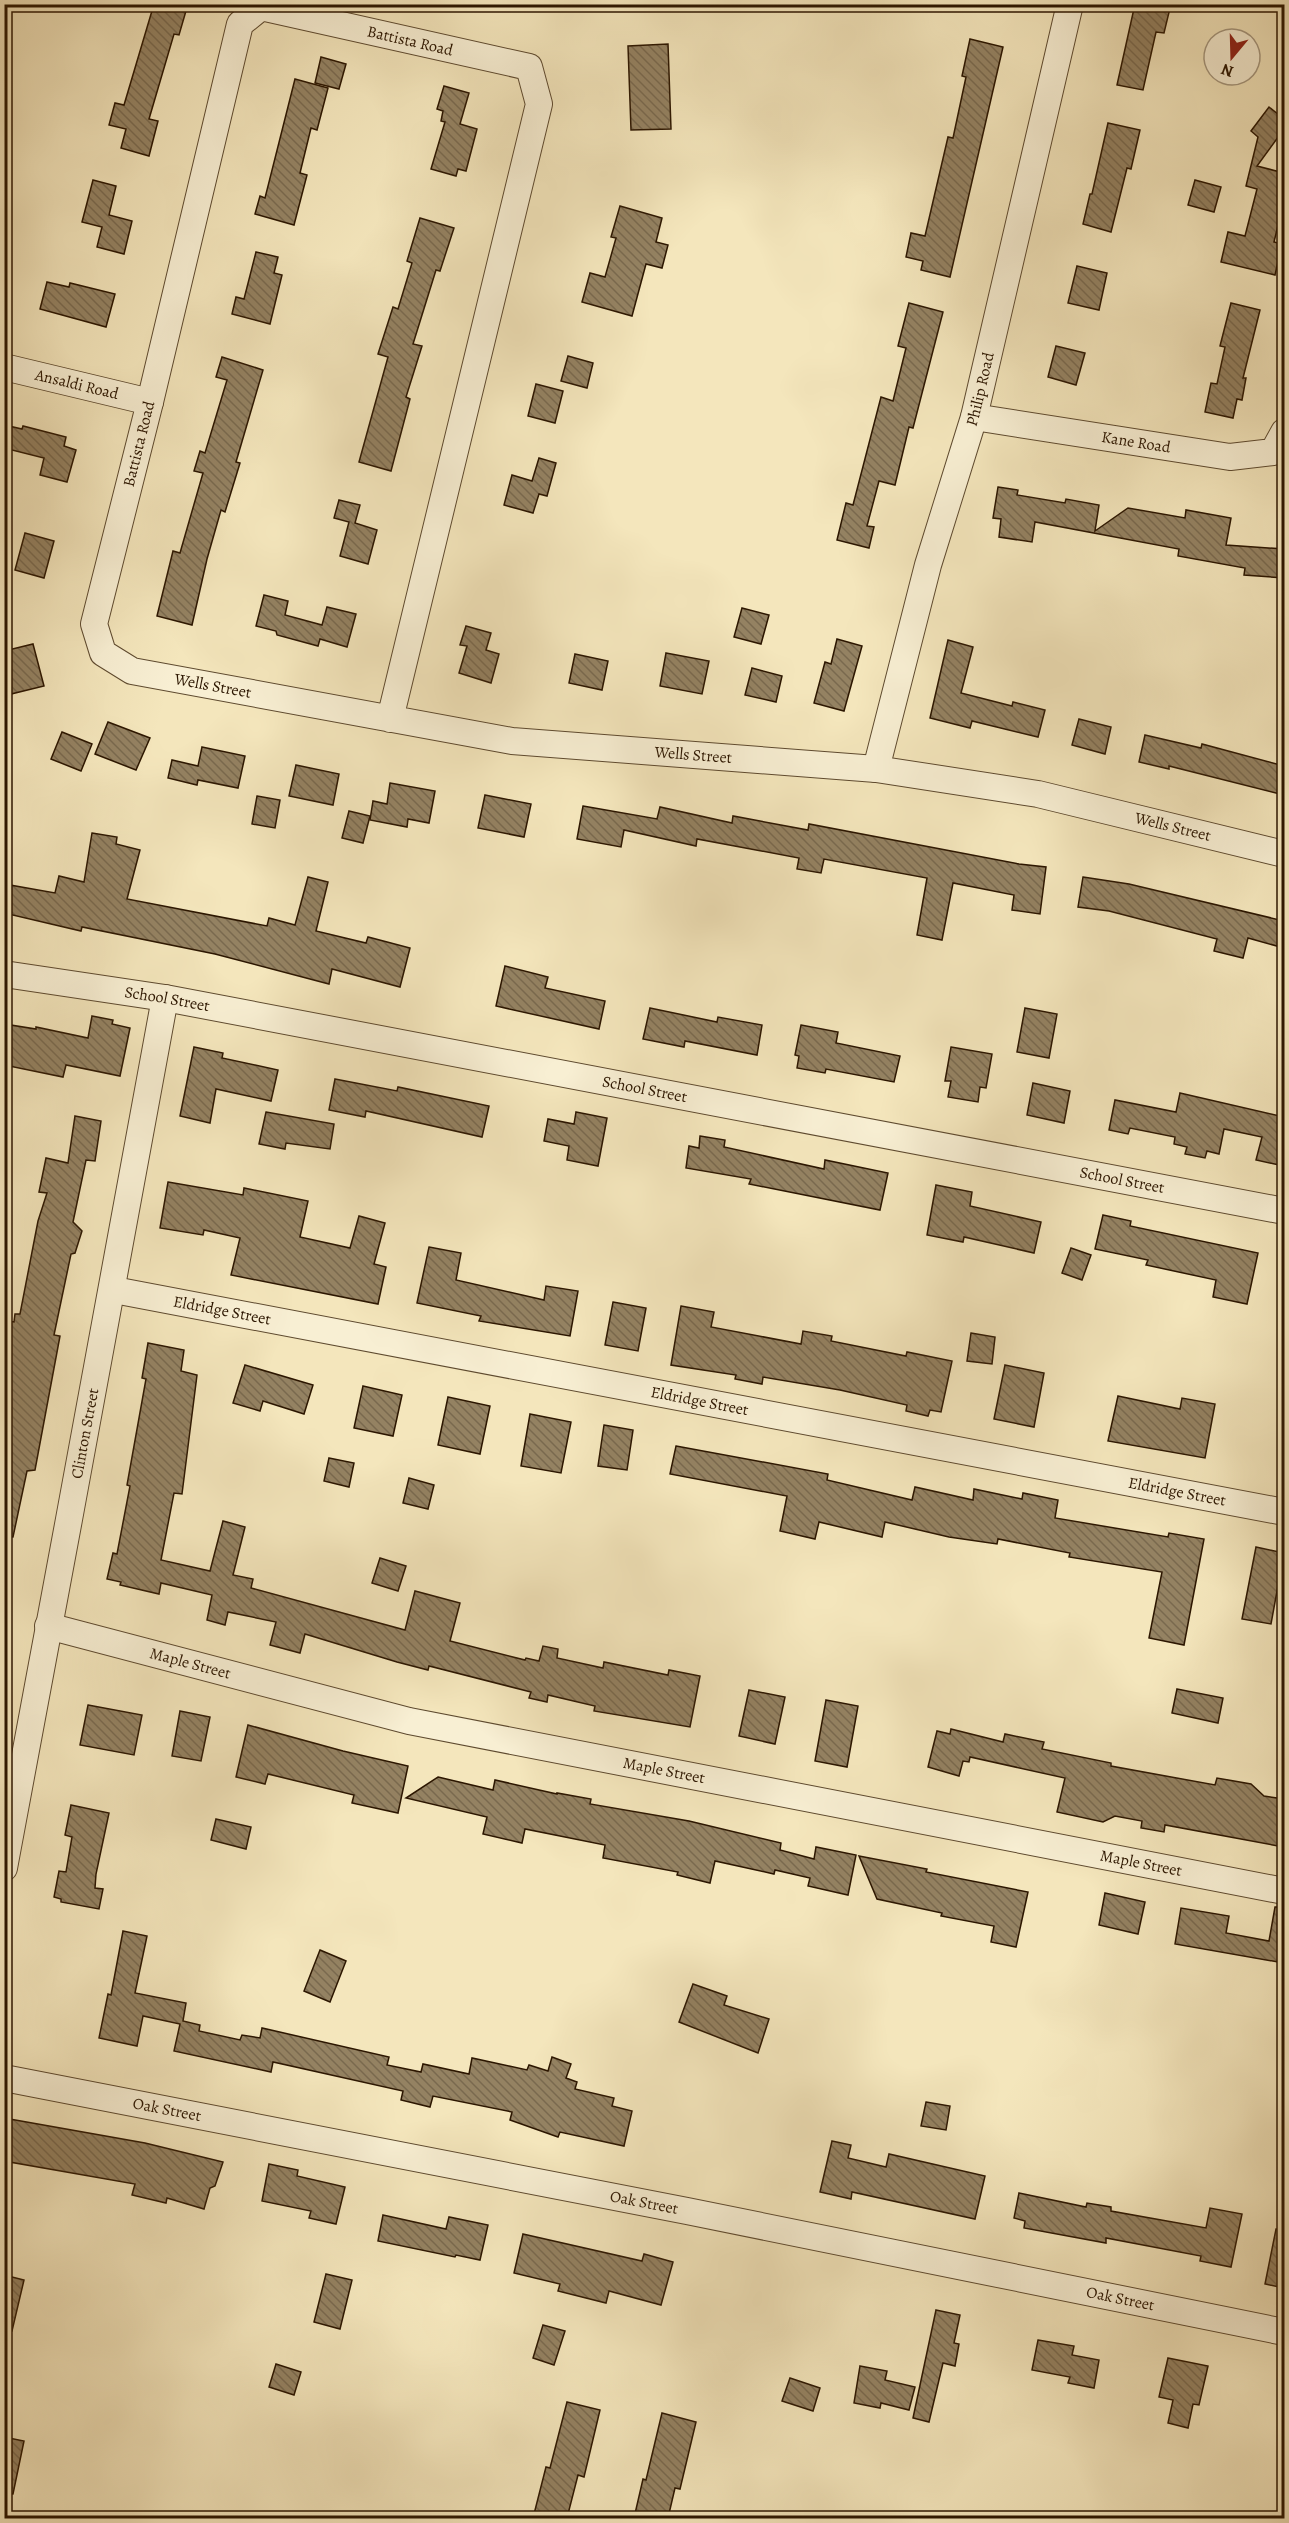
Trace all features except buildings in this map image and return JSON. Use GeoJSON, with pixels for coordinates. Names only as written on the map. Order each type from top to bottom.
{"type":"FeatureCollection","features":[{"type":"Feature","properties":{"kind":"street","name":"Philip Road"},"geometry":{"type":"LineString","coordinates":[[876,769],[928,565],[974,417],[1070,4]]}},
{"type":"Feature","properties":{"kind":"street","name":"Battista Road"},"geometry":{"type":"LineString","coordinates":[[103,653],[94,624],[150,402],[240,24],[261,7],[529,67],[539,104],[390,719]]}},
{"type":"Feature","properties":{"kind":"street","name":"Ansaldi Road"},"geometry":{"type":"LineString","coordinates":[[4,367],[150,402]]}},
{"type":"Feature","properties":{"kind":"street","name":"Kane Road"},"geometry":{"type":"LineString","coordinates":[[974,417],[1230,457],[1274,453],[1284,432]]}},
{"type":"Feature","properties":{"kind":"street","name":"Wells Street"},"geometry":{"type":"LineString","coordinates":[[103,653],[132,670],[512,741],[876,769],[1038,794],[1284,854]]}},
{"type":"Feature","properties":{"kind":"street","name":"School Street"},"geometry":{"type":"LineString","coordinates":[[4,974],[165,998],[1284,1211]]}},
{"type":"Feature","properties":{"kind":"street","name":"Clinton Street"},"geometry":{"type":"LineString","coordinates":[[4,1868],[48,1626],[114,1290],[165,998]]}},
{"type":"Feature","properties":{"kind":"street","name":"Eldridge Street"},"geometry":{"type":"LineString","coordinates":[[114,1290],[1284,1512]]}},
{"type":"Feature","properties":{"kind":"street","name":"Maple Street"},"geometry":{"type":"LineString","coordinates":[[48,1626],[410,1721],[1284,1891]]}},
{"type":"Feature","properties":{"kind":"street","name":"Oak Street"},"geometry":{"type":"LineString","coordinates":[[4,2078],[676,2209],[1284,2332]]}}]}
